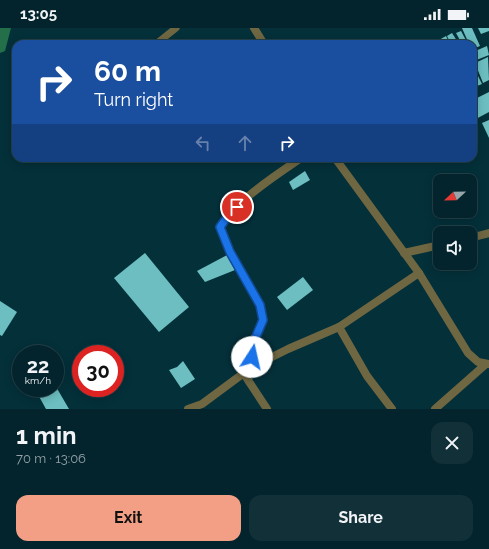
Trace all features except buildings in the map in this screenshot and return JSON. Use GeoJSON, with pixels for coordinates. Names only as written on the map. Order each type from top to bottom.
{"type":"FeatureCollection","features":[{"type":"Feature","properties":{"kind":"street"},"geometry":{"type":"LineString","coordinates":[[254,28],[262,40]]}},
{"type":"Feature","properties":{"kind":"street"},"geometry":{"type":"LineString","coordinates":[[252,367],[252,346],[263,320],[260,305],[230,252],[220,227],[228,216],[256,190],[295,162]]}},
{"type":"Feature","properties":{"kind":"street"},"geometry":{"type":"LineString","coordinates":[[338,162],[419,273],[468,353],[478,362],[487,364]]}},
{"type":"Feature","properties":{"kind":"street"},"geometry":{"type":"LineString","coordinates":[[477,236],[489,233]]}},
{"type":"Feature","properties":{"kind":"street"},"geometry":{"type":"LineString","coordinates":[[404,253],[433,247]]}},
{"type":"Feature","properties":{"kind":"street"},"geometry":{"type":"LineString","coordinates":[[188,409],[202,404],[252,367],[288,349],[339,327],[419,273]]}},
{"type":"Feature","properties":{"kind":"street"},"geometry":{"type":"LineString","coordinates":[[339,327],[367,376],[392,409]]}},
{"type":"Feature","properties":{"kind":"street"},"geometry":{"type":"LineString","coordinates":[[436,409],[487,364]]}},
{"type":"Feature","properties":{"kind":"street"},"geometry":{"type":"LineString","coordinates":[[244,374],[267,409]]}},
{"type":"Feature","properties":{"kind":"lane"},"geometry":{"type":"LineString","coordinates":[[161,40],[176,28]]}},
{"type":"Feature","properties":{"kind":"green space"},"geometry":{"type":"Polygon","coordinates":[[[0,28],[11,28],[5,51],[0,53],[0,28]]]}},
{"type":"Feature","properties":{"kind":"route"},"geometry":{"type":"LineString","coordinates":[[237,207],[220,227],[230,252],[260,305],[263,320],[252,346],[252,357]]}}]}
